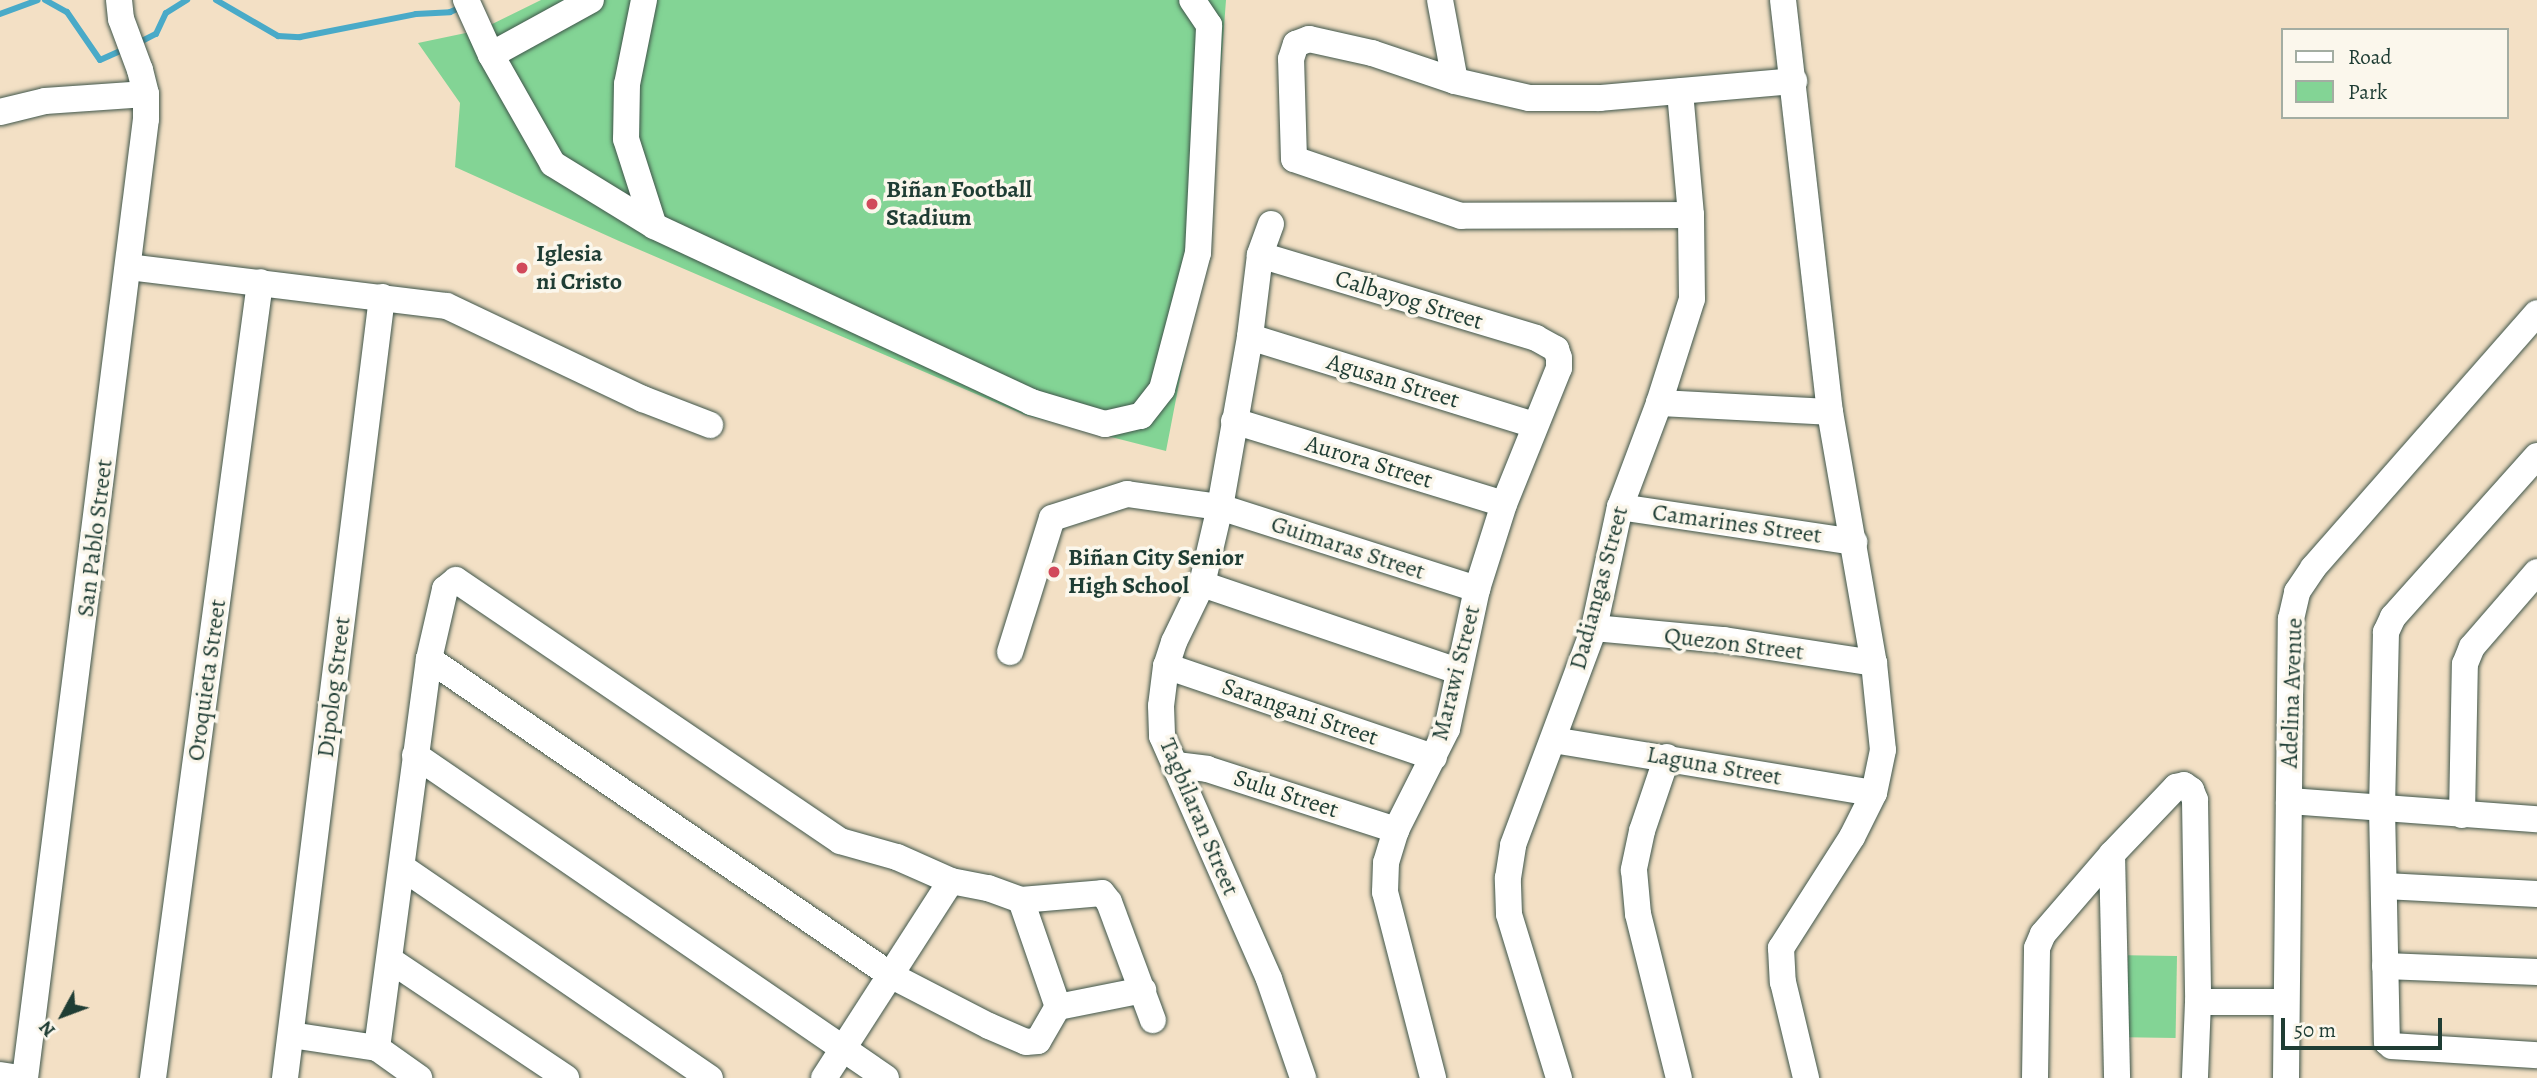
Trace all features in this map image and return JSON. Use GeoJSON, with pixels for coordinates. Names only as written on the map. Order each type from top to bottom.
{"type":"FeatureCollection","features":[{"type":"Feature","properties":{"kind":"street"},"geometry":{"type":"LineString","coordinates":[[466,0],[491,55],[553,164],[654,226],[1031,402],[1105,424],[1141,416],[1162,389],[1198,253],[1209,25],[1192,0]]}},
{"type":"Feature","properties":{"kind":"street"},"geometry":{"type":"LineString","coordinates":[[491,55],[591,0]]}},
{"type":"Feature","properties":{"kind":"street"},"geometry":{"type":"LineString","coordinates":[[644,0],[627,84],[626,139],[654,226]]}},
{"type":"Feature","properties":{"kind":"street"},"geometry":{"type":"LineString","coordinates":[[1440,0],[1455,81]]}},
{"type":"Feature","properties":{"kind":"street"},"geometry":{"type":"LineString","coordinates":[[1783,0],[1830,412],[1874,663],[1883,750],[1874,793],[1852,837],[1781,948],[1783,982],[1806,1078]]}},
{"type":"Feature","properties":{"kind":"street","name":"San Pablo Street"},"geometry":{"type":"LineString","coordinates":[[25,1078],[146,119],[143,82],[120,9]]}},
{"type":"Feature","properties":{"kind":"street"},"geometry":{"type":"LineString","coordinates":[[1691,215],[1461,216],[1294,159],[1291,59],[1296,44],[1309,39],[1372,53],[1455,81],[1529,98],[1600,99],[1794,81]]}},
{"type":"Feature","properties":{"kind":"street"},"geometry":{"type":"LineString","coordinates":[[0,112],[143,82]]}},
{"type":"Feature","properties":{"kind":"street","name":"Dadiangas Street"},"geometry":{"type":"LineString","coordinates":[[1559,1078],[1509,914],[1508,878],[1513,845],[1594,628],[1620,507],[1659,403],[1692,299],[1691,215],[1680,91]]}},
{"type":"Feature","properties":{"kind":"street","name":"Tagbilaran Street"},"geometry":{"type":"LineString","coordinates":[[1271,224],[1260,255],[1250,337],[1220,508],[1202,584],[1174,642],[1166,666],[1161,706],[1162,736],[1269,979],[1303,1078]]}},
{"type":"Feature","properties":{"kind":"street","name":"Calbayog Street"},"geometry":{"type":"LineString","coordinates":[[1260,255],[1536,338],[1556,349]]}},
{"type":"Feature","properties":{"kind":"street"},"geometry":{"type":"LineString","coordinates":[[128,267],[447,306],[632,393],[710,425]]}},
{"type":"Feature","properties":{"kind":"street","name":"Oroquieta Street"},"geometry":{"type":"LineString","coordinates":[[153,1078],[260,282]]}},
{"type":"Feature","properties":{"kind":"street","name":"Dipolog Street"},"geometry":{"type":"LineString","coordinates":[[285,1078],[382,297]]}},
{"type":"Feature","properties":{"kind":"street","name":"Adelina Avenue"},"geometry":{"type":"LineString","coordinates":[[2286,1078],[2291,619],[2297,592],[2313,568],[2537,313]]}},
{"type":"Feature","properties":{"kind":"street","name":"Agusan Street"},"geometry":{"type":"LineString","coordinates":[[1250,337],[1535,425]]}},
{"type":"Feature","properties":{"kind":"street","name":"Marawi Street"},"geometry":{"type":"LineString","coordinates":[[1433,1078],[1385,892],[1386,863],[1396,830],[1447,729],[1477,589],[1504,504],[1559,368],[1556,349]]}},
{"type":"Feature","properties":{"kind":"street"},"geometry":{"type":"LineString","coordinates":[[1659,403],[1830,412]]}},
{"type":"Feature","properties":{"kind":"street","name":"Aurora Street"},"geometry":{"type":"LineString","coordinates":[[1234,421],[1504,504]]}},
{"type":"Feature","properties":{"kind":"street"},"geometry":{"type":"LineString","coordinates":[[2533,468],[2393,617],[2386,632],[2382,808],[2387,1042],[2392,1045],[2537,1055]]}},
{"type":"Feature","properties":{"kind":"street","name":"Guimaras Street"},"geometry":{"type":"LineString","coordinates":[[1010,652],[1052,518],[1127,494],[1220,508],[1477,589]]}},
{"type":"Feature","properties":{"kind":"street","name":"Camarines Street"},"geometry":{"type":"LineString","coordinates":[[1620,507],[1854,542]]}},
{"type":"Feature","properties":{"kind":"street"},"geometry":{"type":"LineString","coordinates":[[2462,815],[2465,664],[2473,647],[2537,572]]}},
{"type":"Feature","properties":{"kind":"street"},"geometry":{"type":"LineString","coordinates":[[377,1048],[429,659],[445,589],[456,580],[840,841],[898,857],[951,881],[988,888],[1021,900],[1102,893],[1109,902],[1153,1020]]}},
{"type":"Feature","properties":{"kind":"street"},"geometry":{"type":"LineString","coordinates":[[1202,584],[1458,671]]}},
{"type":"Feature","properties":{"kind":"street","name":"Quezon Street"},"geometry":{"type":"LineString","coordinates":[[1594,628],[1724,640],[1874,663]]}},
{"type":"Feature","properties":{"kind":"street"},"geometry":{"type":"LineString","coordinates":[[429,659],[892,976],[1026,1042],[1038,1041],[1058,1007],[1143,990]]}},
{"type":"Feature","properties":{"kind":"street","name":"Sarangani Street"},"geometry":{"type":"LineString","coordinates":[[1166,666],[1434,757]]}},
{"type":"Feature","properties":{"kind":"street","name":"Laguna Street"},"geometry":{"type":"LineString","coordinates":[[1553,740],[1874,793]]}},
{"type":"Feature","properties":{"kind":"street"},"geometry":{"type":"LineString","coordinates":[[415,755],[886,1078]]}},
{"type":"Feature","properties":{"kind":"street"},"geometry":{"type":"LineString","coordinates":[[1667,757],[1642,831],[1634,870],[1638,914],[1679,1078]]}},
{"type":"Feature","properties":{"kind":"street","name":"Sulu Street"},"geometry":{"type":"LineString","coordinates":[[1176,765],[1207,769],[1396,830]]}},
{"type":"Feature","properties":{"kind":"street"},"geometry":{"type":"LineString","coordinates":[[2035,1078],[2037,948],[2043,934],[2112,854],[2176,787],[2184,785],[2191,790],[2194,800],[2198,1002],[2195,1078]]}},
{"type":"Feature","properties":{"kind":"street"},"geometry":{"type":"LineString","coordinates":[[2289,801],[2537,819]]}},
{"type":"Feature","properties":{"kind":"street"},"geometry":{"type":"LineString","coordinates":[[2112,854],[2117,1078]]}},
{"type":"Feature","properties":{"kind":"street"},"geometry":{"type":"LineString","coordinates":[[403,868],[710,1078]]}},
{"type":"Feature","properties":{"kind":"street"},"geometry":{"type":"LineString","coordinates":[[824,1078],[951,881]]}},
{"type":"Feature","properties":{"kind":"street"},"geometry":{"type":"LineString","coordinates":[[2385,886],[2537,894]]}},
{"type":"Feature","properties":{"kind":"street"},"geometry":{"type":"LineString","coordinates":[[1021,900],[1058,1007]]}},
{"type":"Feature","properties":{"kind":"street"},"geometry":{"type":"LineString","coordinates":[[390,960],[566,1078]]}},
{"type":"Feature","properties":{"kind":"street"},"geometry":{"type":"LineString","coordinates":[[2385,966],[2537,972]]}},
{"type":"Feature","properties":{"kind":"street"},"geometry":{"type":"LineString","coordinates":[[2198,1002],[2286,1002]]}},
{"type":"Feature","properties":{"kind":"street"},"geometry":{"type":"LineString","coordinates":[[291,1035],[377,1048],[419,1078]]}},
{"type":"Feature","properties":{"kind":"street"},"geometry":{"type":"LineString","coordinates":[[0,1075],[20,1078]]}},
{"type":"Feature","properties":{"kind":"green space","name":"Biñan Football Stadium"},"geometry":{"type":"Polygon","coordinates":[[[541,0],[1226,0],[1215,147],[1197,290],[1166,451],[1025,415],[619,241],[455,167],[460,103],[418,43],[480,30],[541,0]]]}},
{"type":"Feature","properties":{"kind":"green space"},"geometry":{"type":"Polygon","coordinates":[[[2128,955],[2177,956],[2176,1038],[2127,1037],[2128,955]]]}},
{"type":"Feature","properties":{"kind":"waterway"},"geometry":{"type":"LineString","coordinates":[[0,14],[38,0]]}},
{"type":"Feature","properties":{"kind":"waterway"},"geometry":{"type":"LineString","coordinates":[[45,0],[67,12],[100,60],[125,49]]}},
{"type":"Feature","properties":{"kind":"waterway"},"geometry":{"type":"LineString","coordinates":[[138,43],[156,34],[166,13],[187,0]]}},
{"type":"Feature","properties":{"kind":"waterway"},"geometry":{"type":"LineString","coordinates":[[216,0],[278,36],[300,37],[416,14],[450,12],[464,6]]}},
{"type":"Feature","properties":{"kind":"place","name":"Biñan Football Stadium"},"geometry":{"type":"Point","coordinates":[872,204]}},
{"type":"Feature","properties":{"kind":"place","name":"Iglesia ni Cristo"},"geometry":{"type":"Point","coordinates":[522,268]}},
{"type":"Feature","properties":{"kind":"place","name":"Biñan City Senior High School"},"geometry":{"type":"Point","coordinates":[1054,572]}}]}
